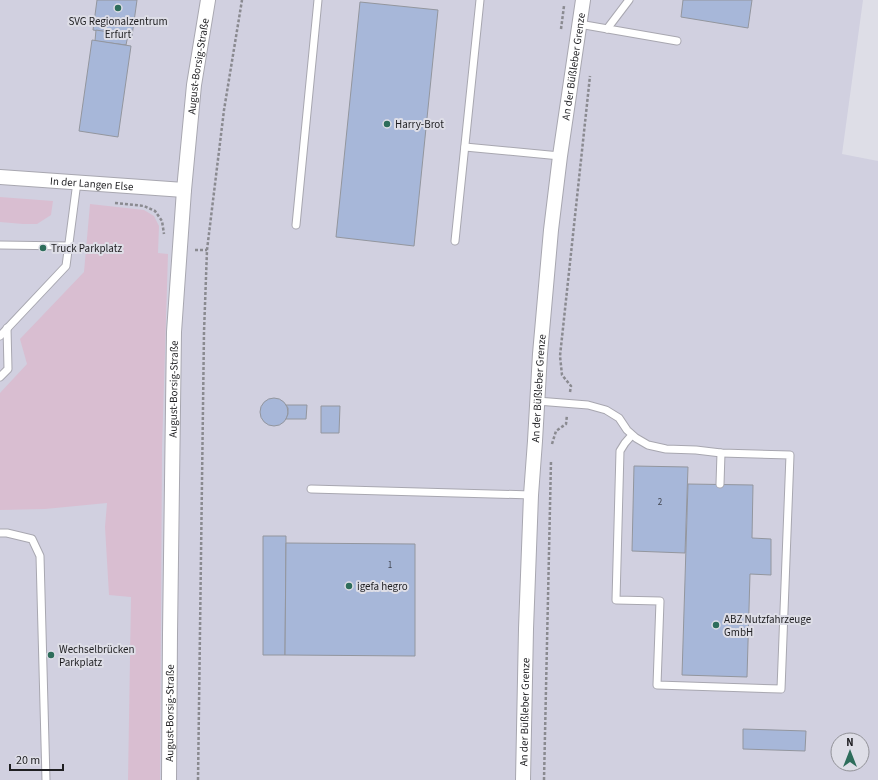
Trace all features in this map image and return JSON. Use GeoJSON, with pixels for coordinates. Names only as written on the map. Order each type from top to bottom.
{"type":"FeatureCollection","features":[{"type":"Feature","properties":{"kind":"street","name":"August-Borsig-Straße"},"geometry":{"type":"LineString","coordinates":[[169,780],[174,332],[184,190],[194,85],[208,0]]}},
{"type":"Feature","properties":{"kind":"street","name":"An der Büßleber Grenze"},"geometry":{"type":"LineString","coordinates":[[522,780],[531,495],[540,354],[551,230],[582,0]]}},
{"type":"Feature","properties":{"kind":"street","name":"In der Langen Else"},"geometry":{"type":"LineString","coordinates":[[0,177],[184,190]]}},
{"type":"Feature","properties":{"kind":"lane"},"geometry":{"type":"LineString","coordinates":[[296,225],[318,0]]}},
{"type":"Feature","properties":{"kind":"lane"},"geometry":{"type":"LineString","coordinates":[[455,241],[466,147],[480,0]]}},
{"type":"Feature","properties":{"kind":"lane"},"geometry":{"type":"LineString","coordinates":[[608,29],[629,0]]}},
{"type":"Feature","properties":{"kind":"lane"},"geometry":{"type":"LineString","coordinates":[[579,24],[677,41]]}},
{"type":"Feature","properties":{"kind":"lane"},"geometry":{"type":"LineString","coordinates":[[466,147],[560,156]]}},
{"type":"Feature","properties":{"kind":"lane"},"geometry":{"type":"LineString","coordinates":[[0,336],[66,266],[77,182]]}},
{"type":"Feature","properties":{"kind":"lane"},"geometry":{"type":"LineString","coordinates":[[0,245],[69,246]]}},
{"type":"Feature","properties":{"kind":"lane"},"geometry":{"type":"LineString","coordinates":[[0,377],[8,369],[7,328]]}},
{"type":"Feature","properties":{"kind":"lane"},"geometry":{"type":"LineString","coordinates":[[537,401],[588,405],[606,410],[619,418],[627,430],[632,434],[636,438],[648,445],[666,449],[790,456],[781,689],[657,685],[660,601],[616,600],[620,451],[632,434]]}},
{"type":"Feature","properties":{"kind":"lane"},"geometry":{"type":"LineString","coordinates":[[720,484],[721,453]]}},
{"type":"Feature","properties":{"kind":"lane"},"geometry":{"type":"LineString","coordinates":[[311,489],[531,495]]}},
{"type":"Feature","properties":{"kind":"lane"},"geometry":{"type":"LineString","coordinates":[[0,533],[7,533],[32,539],[40,556],[46,780]]}},
{"type":"Feature","properties":{"kind":"path"},"geometry":{"type":"LineString","coordinates":[[198,780],[204,332],[207,250],[224,110],[242,0]]}},
{"type":"Feature","properties":{"kind":"path"},"geometry":{"type":"LineString","coordinates":[[110,202],[144,206],[155,211],[162,221],[164,234],[163,247],[207,250]]}},
{"type":"Feature","properties":{"kind":"shaded area"},"geometry":{"type":"Polygon","coordinates":[[[0,0],[863,0],[842,154],[878,161],[878,780],[0,780],[0,0]]]}},
{"type":"Feature","properties":{"kind":"shaded area"},"geometry":{"type":"Polygon","coordinates":[[[0,197],[53,201],[51,215],[37,224],[0,222],[0,197]]]}},
{"type":"Feature","properties":{"kind":"shaded area"},"geometry":{"type":"Polygon","coordinates":[[[90,204],[144,210],[154,216],[159,226],[158,253],[168,254],[162,448],[160,780],[128,780],[131,597],[109,595],[105,527],[107,503],[45,509],[0,510],[0,393],[27,364],[20,339],[84,272],[90,204]]]}},
{"type":"Feature","properties":{"kind":"building"},"geometry":{"type":"Polygon","coordinates":[[[97,0],[137,0],[132,36],[93,30],[97,0]]]}},
{"type":"Feature","properties":{"kind":"building"},"geometry":{"type":"Polygon","coordinates":[[[683,0],[752,0],[748,28],[681,17],[683,0]]]}},
{"type":"Feature","properties":{"kind":"building","name":"Harry-Brot"},"geometry":{"type":"Polygon","coordinates":[[[360,2],[438,10],[414,246],[336,237],[360,2]]]}},
{"type":"Feature","properties":{"kind":"building"},"geometry":{"type":"Polygon","coordinates":[[[96,30],[128,35],[126,45],[95,41],[96,30]]]}},
{"type":"Feature","properties":{"kind":"building"},"geometry":{"type":"Polygon","coordinates":[[[92,40],[131,46],[118,137],[79,131],[92,40]]]}},
{"type":"Feature","properties":{"kind":"building"},"geometry":{"type":"Polygon","coordinates":[[[274,398],[280,399],[284,402],[287,406],[287,418],[284,422],[280,425],[274,426],[268,425],[264,422],[261,418],[260,412],[261,406],[264,402],[268,399],[274,398]]]}},
{"type":"Feature","properties":{"kind":"building"},"geometry":{"type":"Polygon","coordinates":[[[286,405],[307,405],[306,419],[286,419],[288,408],[286,405]]]}},
{"type":"Feature","properties":{"kind":"building"},"geometry":{"type":"Polygon","coordinates":[[[321,406],[340,406],[339,433],[321,433],[321,406]]]}},
{"type":"Feature","properties":{"kind":"building"},"geometry":{"type":"Polygon","coordinates":[[[634,466],[688,467],[685,553],[632,551],[634,466]]]}},
{"type":"Feature","properties":{"kind":"building","name":"ABZ Nutzfahrzeuge GmbH"},"geometry":{"type":"Polygon","coordinates":[[[688,484],[753,485],[752,538],[771,539],[771,575],[750,574],[747,677],[682,675],[688,484]]]}},
{"type":"Feature","properties":{"kind":"building"},"geometry":{"type":"Polygon","coordinates":[[[263,536],[286,536],[285,655],[263,655],[263,536]]]}},
{"type":"Feature","properties":{"kind":"building"},"geometry":{"type":"Polygon","coordinates":[[[286,543],[415,544],[415,656],[285,655],[286,543]]]}},
{"type":"Feature","properties":{"kind":"building"},"geometry":{"type":"Polygon","coordinates":[[[743,729],[806,731],[805,751],[743,749],[743,729]]]}},
{"type":"Feature","properties":{"kind":"place","name":"SVG Regionalzentrum Erfurt"},"geometry":{"type":"Point","coordinates":[118,8]}},
{"type":"Feature","properties":{"kind":"place","name":"Harry-Brot"},"geometry":{"type":"Point","coordinates":[387,124]}},
{"type":"Feature","properties":{"kind":"place","name":"Truck Parkplatz"},"geometry":{"type":"Point","coordinates":[43,248]}},
{"type":"Feature","properties":{"kind":"place","name":"igefa hegro"},"geometry":{"type":"Point","coordinates":[349,586]}},
{"type":"Feature","properties":{"kind":"place","name":"ABZ Nutzfahrzeuge GmbH"},"geometry":{"type":"Point","coordinates":[716,625]}},
{"type":"Feature","properties":{"kind":"place","name":"Wechselbrücken Parkplatz"},"geometry":{"type":"Point","coordinates":[51,655]}}]}
